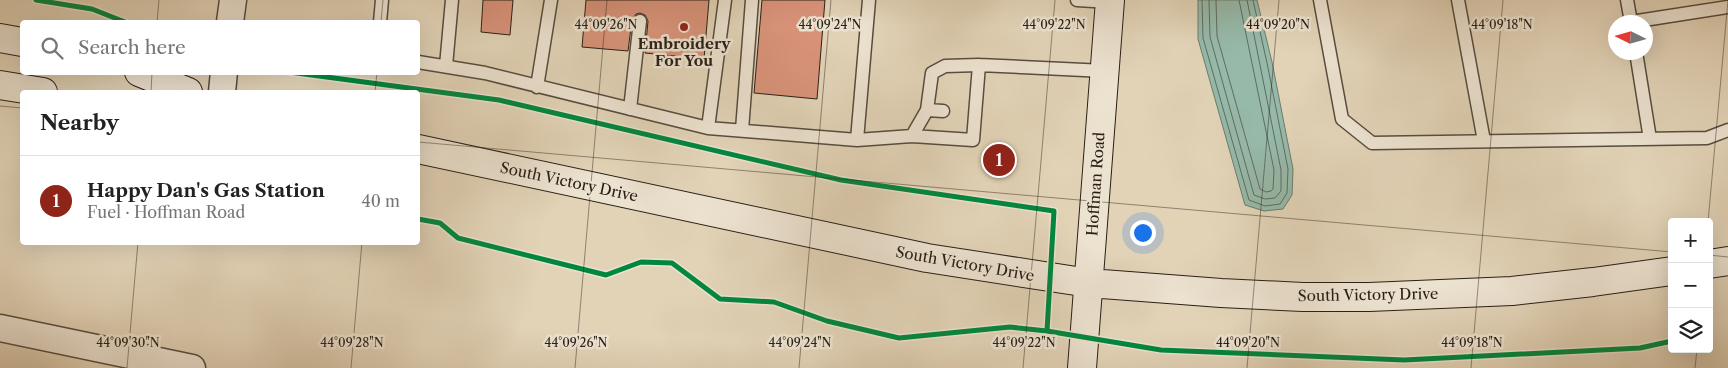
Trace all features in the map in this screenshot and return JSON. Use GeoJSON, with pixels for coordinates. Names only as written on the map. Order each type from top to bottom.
{"type":"FeatureCollection","features":[{"type":"Feature","properties":{"kind":"main road","name":"Hoffman Road"},"geometry":{"type":"LineString","coordinates":[[1082,368],[1110,1]]}},
{"type":"Feature","properties":{"kind":"main road"},"geometry":{"type":"LineString","coordinates":[[0,38],[20,42]]}},
{"type":"Feature","properties":{"kind":"main road"},"geometry":{"type":"LineString","coordinates":[[146,75],[183,90]]}},
{"type":"Feature","properties":{"kind":"main road"},"geometry":{"type":"LineString","coordinates":[[0,85],[31,90]]}},
{"type":"Feature","properties":{"kind":"main road","name":"South Victory Drive"},"geometry":{"type":"LineString","coordinates":[[420,149],[918,256],[1088,283],[1303,297],[1369,297],[1512,291],[1668,272]]}},
{"type":"Feature","properties":{"kind":"main road"},"geometry":{"type":"LineString","coordinates":[[1713,263],[1728,261]]}},
{"type":"Feature","properties":{"kind":"street"},"geometry":{"type":"LineString","coordinates":[[230,20],[233,0]]}},
{"type":"Feature","properties":{"kind":"street"},"geometry":{"type":"LineString","coordinates":[[222,90],[224,75]]}},
{"type":"Feature","properties":{"kind":"street"},"geometry":{"type":"LineString","coordinates":[[0,328],[192,368]]}},
{"type":"Feature","properties":{"kind":"lane"},"geometry":{"type":"LineString","coordinates":[[380,20],[382,0]]}},
{"type":"Feature","properties":{"kind":"lane"},"geometry":{"type":"LineString","coordinates":[[446,66],[452,0]]}},
{"type":"Feature","properties":{"kind":"lane"},"geometry":{"type":"LineString","coordinates":[[537,87],[551,0]]}},
{"type":"Feature","properties":{"kind":"lane"},"geometry":{"type":"LineString","coordinates":[[708,128],[725,0]]}},
{"type":"Feature","properties":{"kind":"lane"},"geometry":{"type":"LineString","coordinates":[[742,130],[752,0]]}},
{"type":"Feature","properties":{"kind":"lane"},"geometry":{"type":"LineString","coordinates":[[858,140],[869,0]]}},
{"type":"Feature","properties":{"kind":"lane"},"geometry":{"type":"LineString","coordinates":[[1076,0],[1110,1]]}},
{"type":"Feature","properties":{"kind":"lane"},"geometry":{"type":"LineString","coordinates":[[1320,0],[1342,119],[1372,142],[1707,138],[1728,130]]}},
{"type":"Feature","properties":{"kind":"lane"},"geometry":{"type":"LineString","coordinates":[[1458,0],[1484,141]]}},
{"type":"Feature","properties":{"kind":"lane"},"geometry":{"type":"LineString","coordinates":[[1627,0],[1630,15]]}},
{"type":"Feature","properties":{"kind":"lane"},"geometry":{"type":"LineString","coordinates":[[1653,19],[1728,8]]}},
{"type":"Feature","properties":{"kind":"lane"},"geometry":{"type":"LineString","coordinates":[[630,109],[640,21]]}},
{"type":"Feature","properties":{"kind":"lane"},"geometry":{"type":"LineString","coordinates":[[1637,60],[1650,139]]}},
{"type":"Feature","properties":{"kind":"lane"},"geometry":{"type":"LineString","coordinates":[[420,62],[485,73],[708,128],[858,140],[912,136],[973,140],[972,113],[979,65]]}},
{"type":"Feature","properties":{"kind":"lane"},"geometry":{"type":"LineString","coordinates":[[912,136],[927,110],[932,73],[945,66],[979,65],[1105,71]]}},
{"type":"Feature","properties":{"kind":"lane"},"geometry":{"type":"LineString","coordinates":[[927,110],[944,111]]}},
{"type":"Feature","properties":{"kind":"water"},"geometry":{"type":"Polygon","coordinates":[[[1198,0],[1257,0],[1272,62],[1293,169],[1292,195],[1283,209],[1264,211],[1245,205],[1198,39],[1198,0]]]}},
{"type":"Feature","properties":{"kind":"building"},"geometry":{"type":"Polygon","coordinates":[[[483,0],[513,0],[510,35],[481,32],[483,0]]]}},
{"type":"Feature","properties":{"kind":"building"},"geometry":{"type":"Polygon","coordinates":[[[586,0],[709,0],[704,59],[645,53],[648,21],[645,15],[640,13],[636,14],[632,20],[628,51],[582,47],[586,0]]]}},
{"type":"Feature","properties":{"kind":"building"},"geometry":{"type":"Polygon","coordinates":[[[762,0],[825,0],[817,99],[754,93],[762,0]]]}},
{"type":"Feature","properties":{"kind":"cycle path"},"geometry":{"type":"LineString","coordinates":[[36,0],[92,9],[120,20]]}},
{"type":"Feature","properties":{"kind":"cycle path"},"geometry":{"type":"LineString","coordinates":[[312,75],[499,100],[841,180],[1054,211],[1047,331],[1161,350],[1404,360],[1640,348],[1668,342]]}},
{"type":"Feature","properties":{"kind":"cycle path"},"geometry":{"type":"LineString","coordinates":[[420,219],[440,223],[458,238],[606,275],[641,262],[672,263],[720,299],[774,302],[827,321],[899,338],[1010,327],[1047,331]]}},
{"type":"Feature","properties":{"kind":"place","name":"Embroidery For You"},"geometry":{"type":"Point","coordinates":[684,27]}},
{"type":"Feature","properties":{"kind":"place","name":"Happy Dan's Gas Station"},"geometry":{"type":"Point","coordinates":[999,160]}}]}
